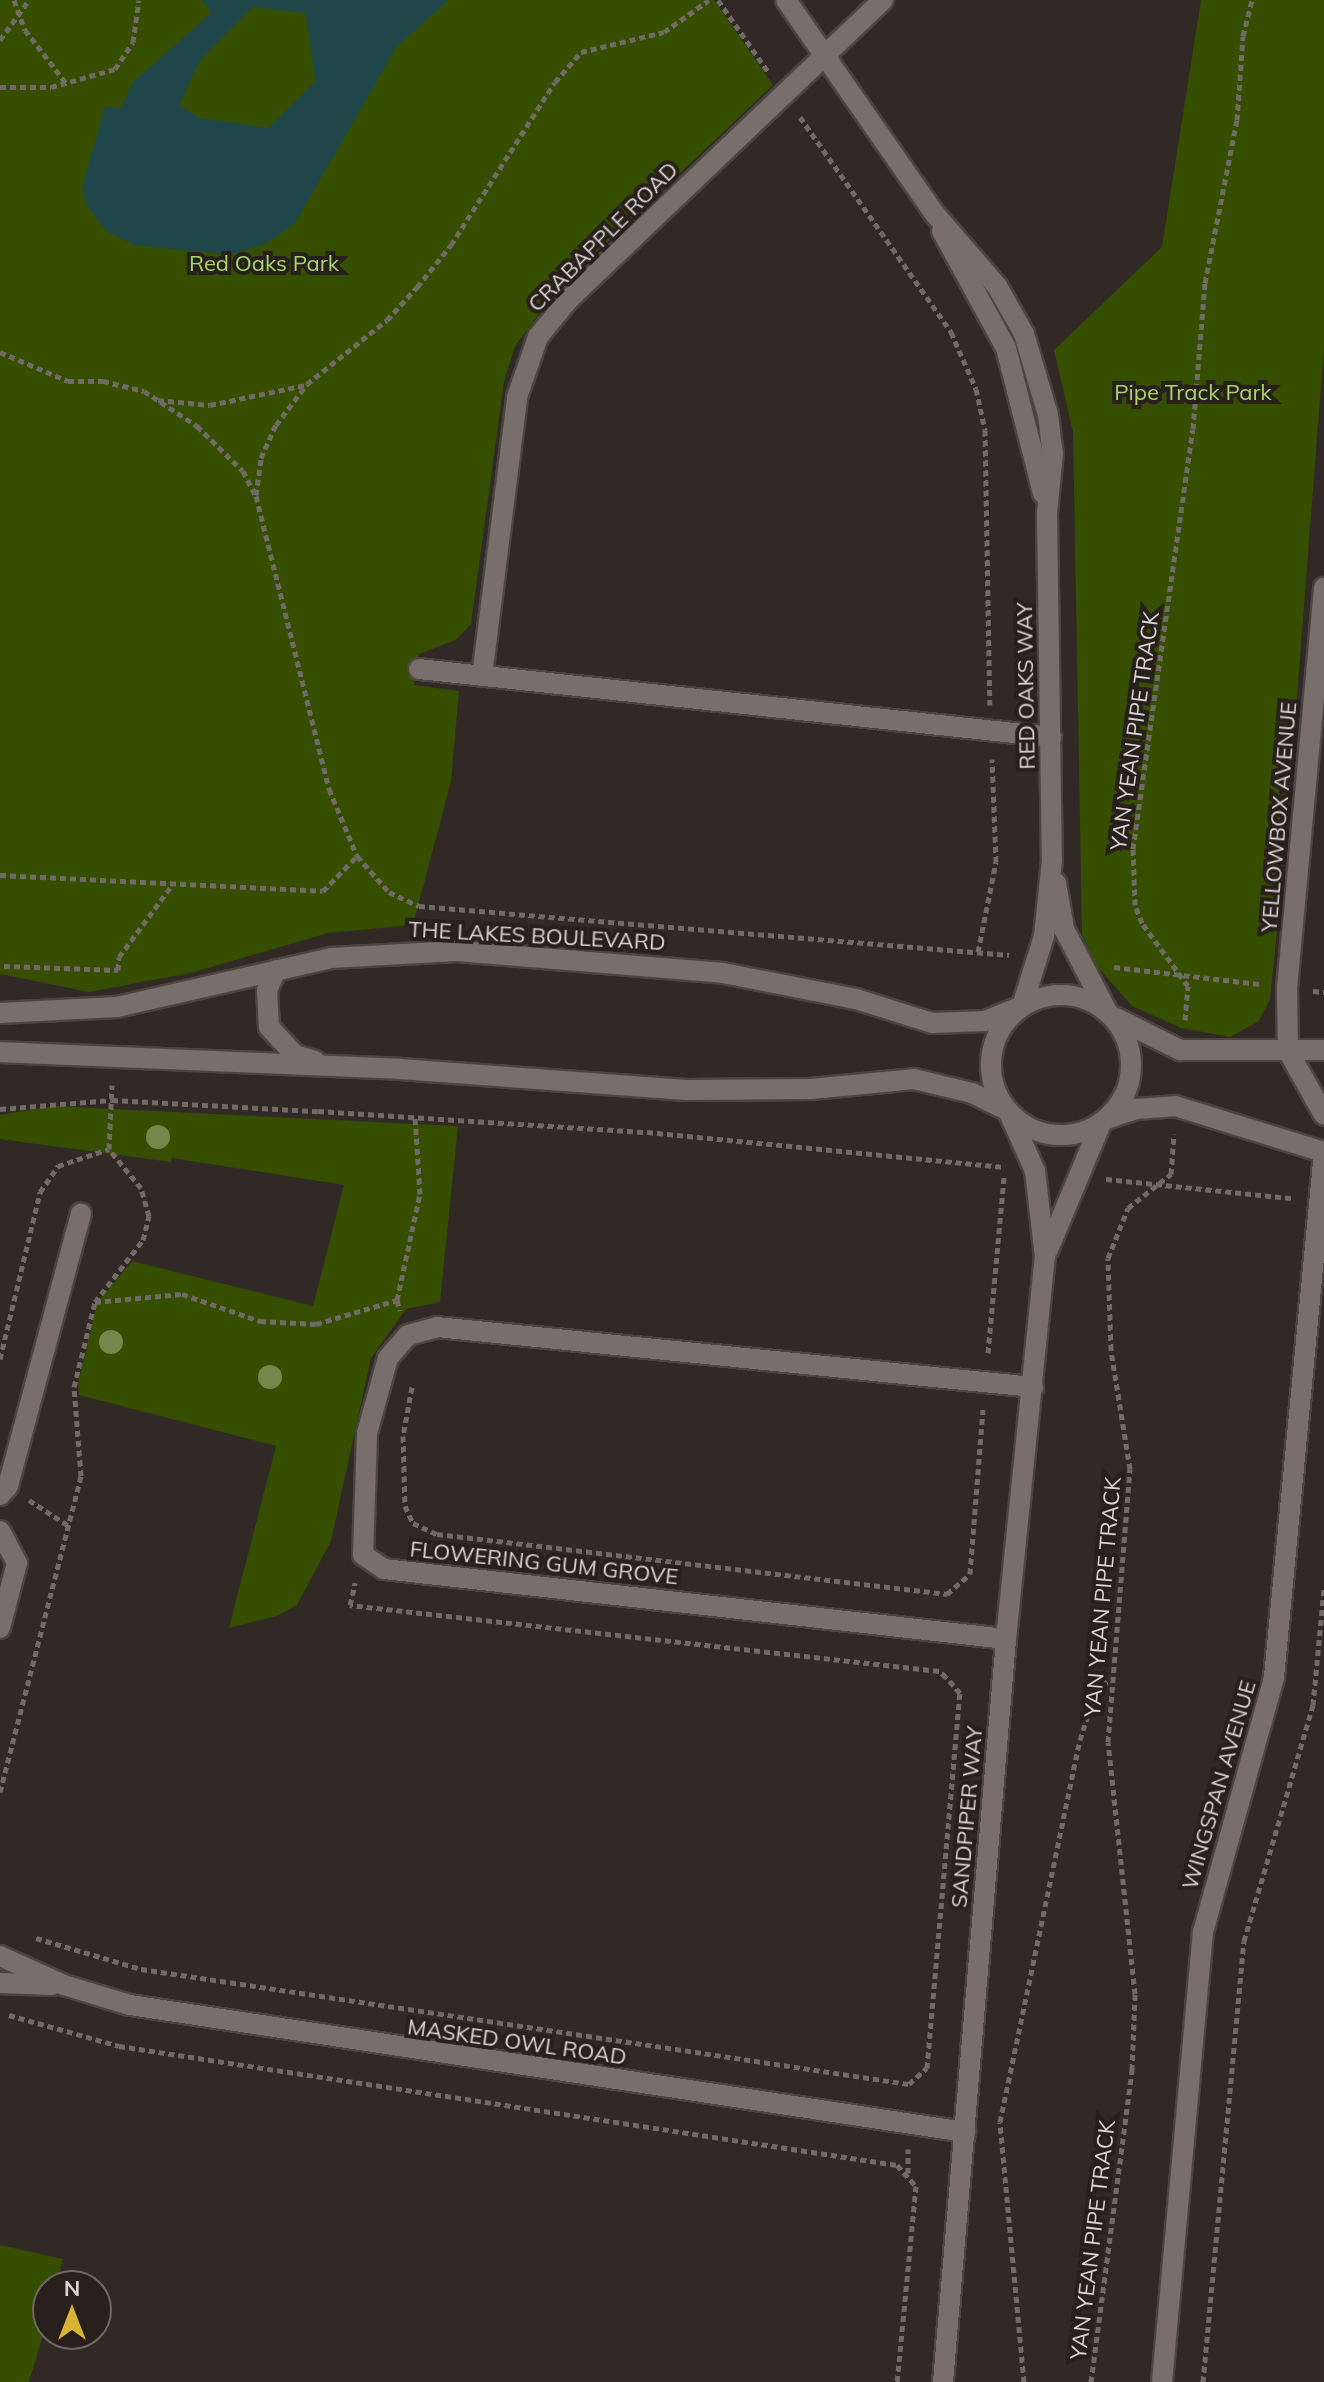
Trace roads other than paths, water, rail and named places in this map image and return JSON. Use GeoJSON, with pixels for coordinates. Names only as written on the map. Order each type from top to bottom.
{"type":"FeatureCollection","features":[{"type":"Feature","properties":{"kind":"street","name":"RED OAKS WAY"},"geometry":{"type":"LineString","coordinates":[[786,0],[934,213],[960,272],[1006,348],[1047,513],[1052,860],[1038,957],[1021,1006]]}},
{"type":"Feature","properties":{"kind":"street","name":"CRABAPPLE ROAD"},"geometry":{"type":"LineString","coordinates":[[482,676],[517,397],[538,337],[568,300],[883,0]]}},
{"type":"Feature","properties":{"kind":"street","name":"YELLOWBOX AVENUE"},"geometry":{"type":"LineString","coordinates":[[1288,1051],[1287,988],[1324,588]]}},
{"type":"Feature","properties":{"kind":"street"},"geometry":{"type":"LineString","coordinates":[[419,669],[991,735],[1051,737]]}},
{"type":"Feature","properties":{"kind":"street","name":"RED OAKS WAY"},"geometry":{"type":"LineString","coordinates":[[1052,860],[1064,929],[1109,1013]]}},
{"type":"Feature","properties":{"kind":"street","name":"THE LAKES BOULEVARD"},"geometry":{"type":"LineString","coordinates":[[0,1013],[117,1007],[331,958],[457,951],[723,973],[856,999],[932,1023],[985,1021],[1021,1006]]}},
{"type":"Feature","properties":{"kind":"street"},"geometry":{"type":"LineString","coordinates":[[276,970],[267,990],[269,1027],[295,1055],[330,1066]]}},
{"type":"Feature","properties":{"kind":"street"},"geometry":{"type":"LineString","coordinates":[[1007,1111],[990,1066],[993,1044],[1021,1006],[1066,995],[1109,1013],[1180,1050],[1324,1050]]}},
{"type":"Feature","properties":{"kind":"street"},"geometry":{"type":"LineString","coordinates":[[1103,1121],[1121,1102],[1130,1080],[1124,1033],[1109,1013]]}},
{"type":"Feature","properties":{"kind":"street"},"geometry":{"type":"LineString","coordinates":[[1288,1051],[1324,1115]]}},
{"type":"Feature","properties":{"kind":"street"},"geometry":{"type":"LineString","coordinates":[[0,1052],[330,1066],[701,1091],[811,1089],[914,1079],[961,1089],[1007,1111],[1034,1129],[1063,1136],[1136,1109],[1175,1106],[1324,1152]]}},
{"type":"Feature","properties":{"kind":"street","name":"SANDPIPER WAY"},"geometry":{"type":"LineString","coordinates":[[943,2382],[1006,1639],[1045,1257],[1035,1171],[1007,1111]]}},
{"type":"Feature","properties":{"kind":"street","name":"SANDPIPER WAY"},"geometry":{"type":"LineString","coordinates":[[1045,1257],[1103,1121]]}},
{"type":"Feature","properties":{"kind":"street","name":"WINGSPAN AVENUE"},"geometry":{"type":"LineString","coordinates":[[1162,2382],[1203,1932],[1274,1677],[1324,1152]]}},
{"type":"Feature","properties":{"kind":"street"},"geometry":{"type":"LineString","coordinates":[[0,1495],[8,1486],[81,1214]]}},
{"type":"Feature","properties":{"kind":"street","name":"FLOWERING GUM GROVE"},"geometry":{"type":"LineString","coordinates":[[1006,1639],[384,1569],[363,1555],[367,1433],[388,1358],[408,1335],[437,1327],[1033,1387]]}},
{"type":"Feature","properties":{"kind":"street"},"geometry":{"type":"LineString","coordinates":[[0,1531],[17,1563],[0,1628]]}},
{"type":"Feature","properties":{"kind":"street"},"geometry":{"type":"LineString","coordinates":[[0,1956],[64,1985]]}},
{"type":"Feature","properties":{"kind":"street"},"geometry":{"type":"LineString","coordinates":[[0,1983],[64,1985]]}},
{"type":"Feature","properties":{"kind":"street","name":"MASKED OWL ROAD"},"geometry":{"type":"LineString","coordinates":[[64,1985],[130,2005],[221,2020],[965,2132]]}},
{"type":"Feature","properties":{"kind":"water"},"geometry":{"type":"Polygon","coordinates":[[[202,0],[449,0],[397,46],[295,223],[267,243],[230,255],[134,245],[106,231],[87,206],[82,187],[105,107],[121,108],[133,82],[211,13],[202,0]],[[253,7],[200,60],[179,105],[200,118],[268,128],[316,81],[305,13],[253,7]]]}},
{"type":"Feature","properties":{"kind":"park label","name":"Red Oaks Park"},"geometry":{"type":"Point","coordinates":[264,264]}},
{"type":"Feature","properties":{"kind":"park label","name":"Pipe Track Park"},"geometry":{"type":"Point","coordinates":[1193,393]}}]}
